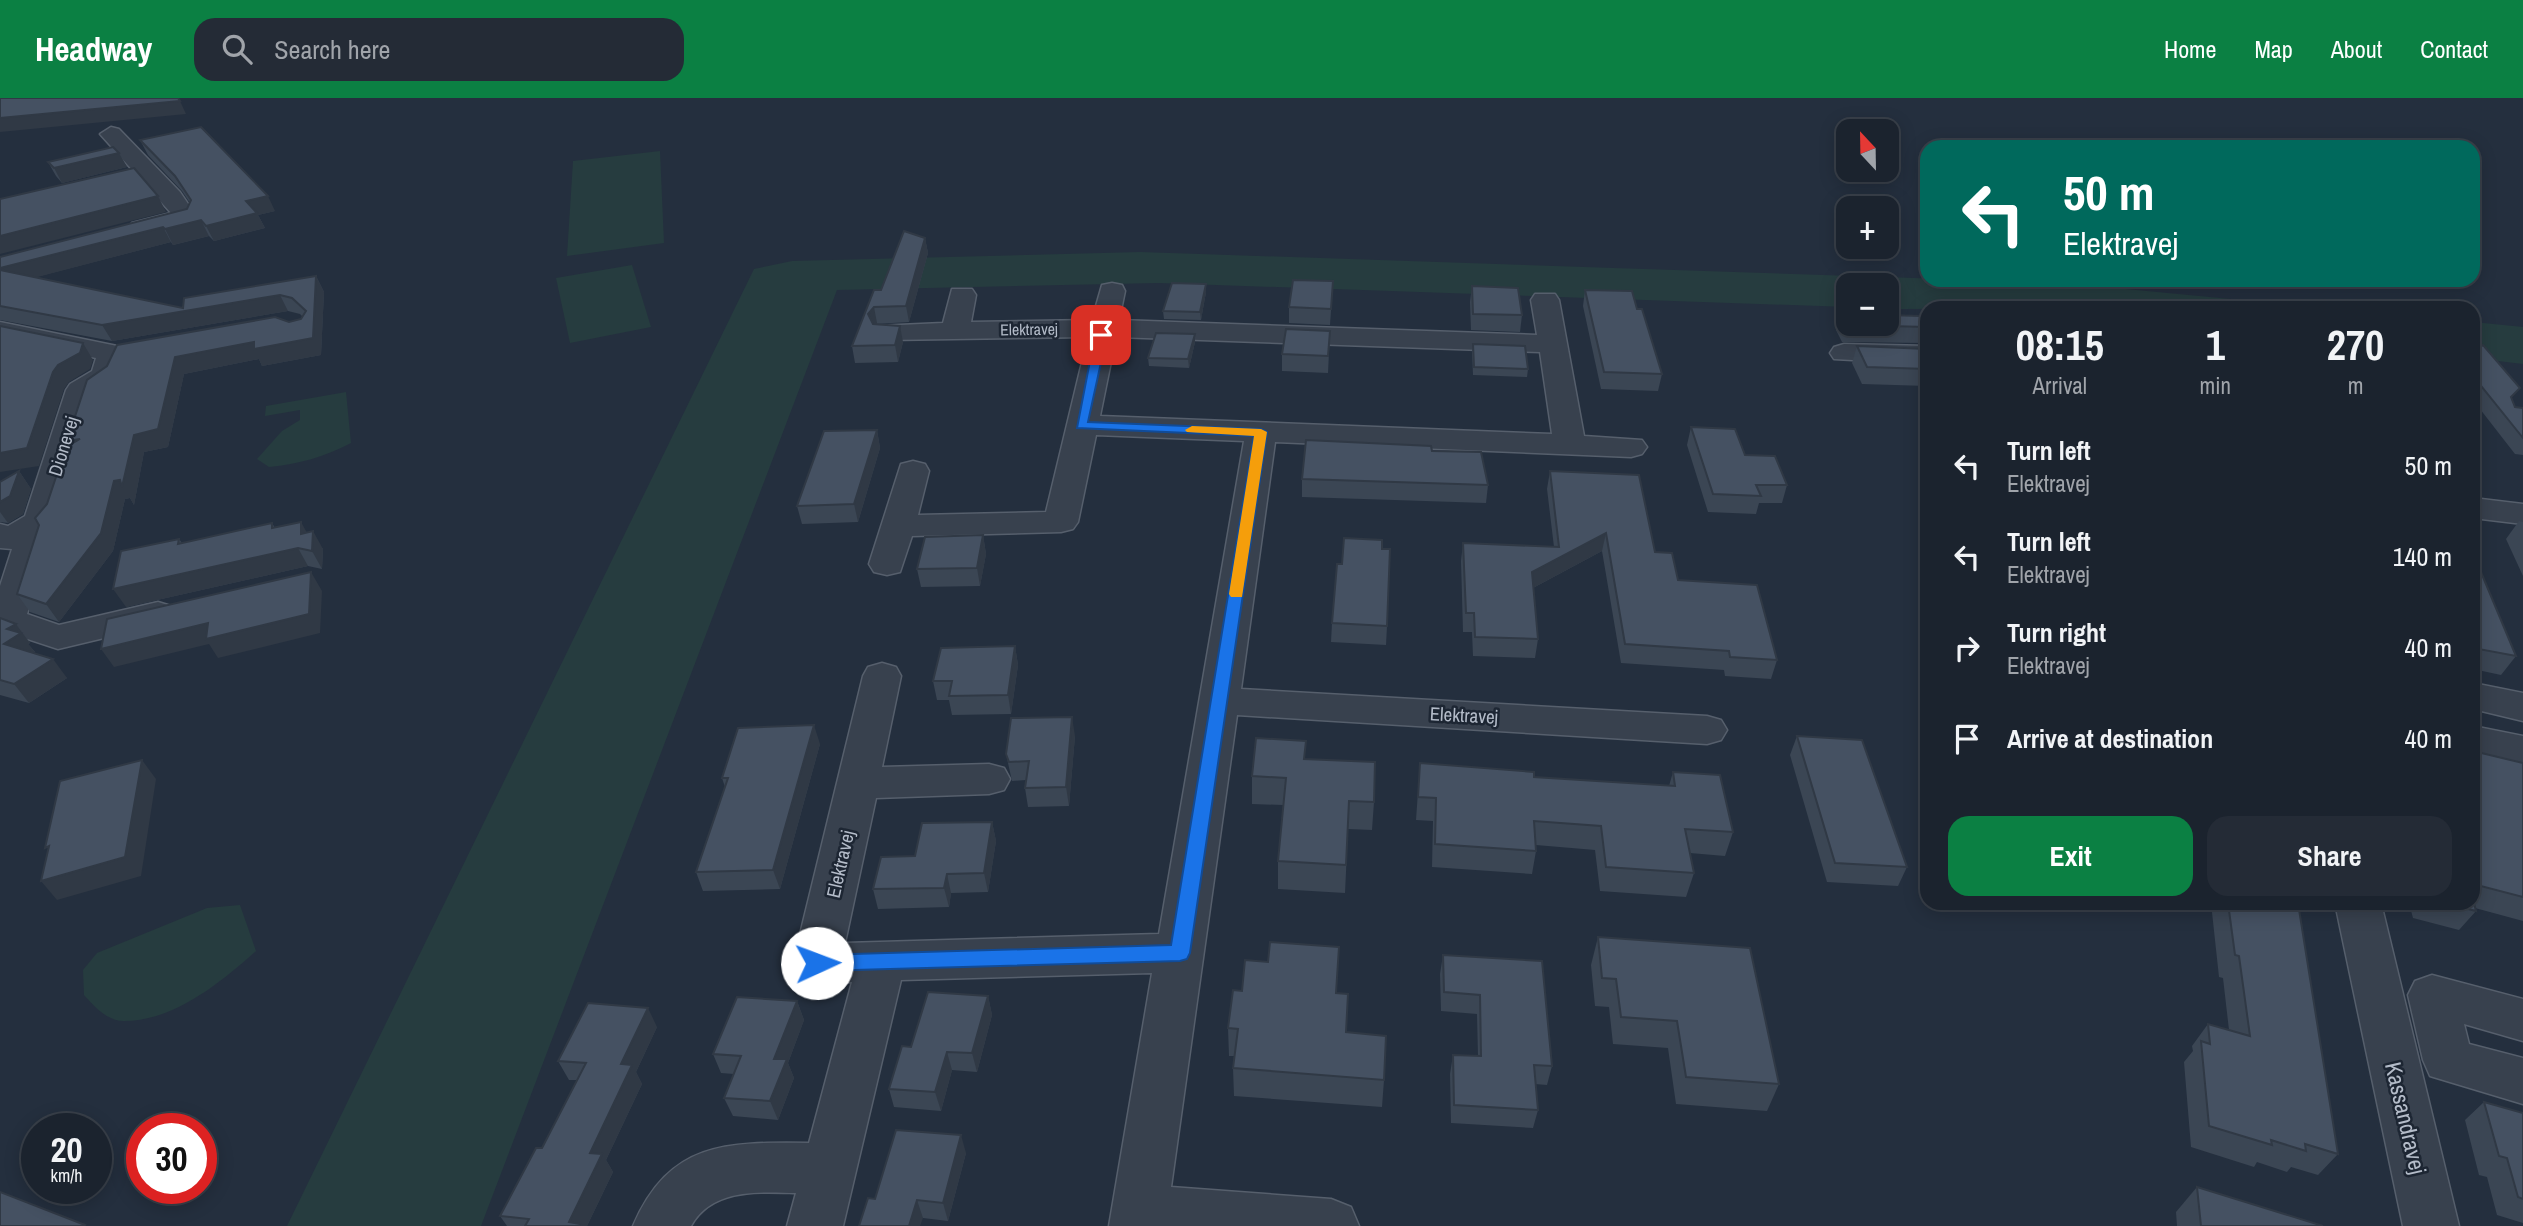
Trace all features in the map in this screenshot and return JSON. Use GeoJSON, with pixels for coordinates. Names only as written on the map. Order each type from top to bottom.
{"type":"FeatureCollection","features":[{"type":"Feature","properties":{"kind":"street"},"geometry":{"type":"LineString","coordinates":[[111,134],[182,209],[185,217],[120,234]]}},
{"type":"Feature","properties":{"kind":"street"},"geometry":{"type":"LineString","coordinates":[[121,178],[147,172]]}},
{"type":"Feature","properties":{"kind":"street"},"geometry":{"type":"LineString","coordinates":[[898,526],[1061,522],[1112,291]]}},
{"type":"Feature","properties":{"kind":"street"},"geometry":{"type":"LineString","coordinates":[[955,330],[962,295]]}},
{"type":"Feature","properties":{"kind":"street"},"geometry":{"type":"LineString","coordinates":[[1545,300],[1570,445]]}},
{"type":"Feature","properties":{"kind":"street","name":"Elektravej"},"geometry":{"type":"LineString","coordinates":[[887,332],[1102,328],[1553,344]]}},
{"type":"Feature","properties":{"kind":"street","name":"Dionevej"},"geometry":{"type":"LineString","coordinates":[[0,330],[125,351],[104,376],[81,390],[40,522],[4,539]]}},
{"type":"Feature","properties":{"kind":"street"},"geometry":{"type":"LineString","coordinates":[[1844,352],[1920,355]]}},
{"type":"Feature","properties":{"kind":"street"},"geometry":{"type":"LineString","coordinates":[[1081,425],[1631,447]]}},
{"type":"Feature","properties":{"kind":"street"},"geometry":{"type":"LineString","coordinates":[[1261,432],[1138,1219],[1331,1226]]}},
{"type":"Feature","properties":{"kind":"street"},"geometry":{"type":"LineString","coordinates":[[887,564],[913,471]]}},
{"type":"Feature","properties":{"kind":"street"},"geometry":{"type":"LineString","coordinates":[[2480,509],[2523,514]]}},
{"type":"Feature","properties":{"kind":"street","name":"Dionevej"},"geometry":{"type":"LineString","coordinates":[[4,539],[32,542],[7,620],[58,636],[191,607]]}},
{"type":"Feature","properties":{"kind":"street","name":"Elektravej"},"geometry":{"type":"LineString","coordinates":[[882,676],[817,963],[1180,953]]}},
{"type":"Feature","properties":{"kind":"street"},"geometry":{"type":"LineString","coordinates":[[2480,698],[2523,707]]}},
{"type":"Feature","properties":{"kind":"street","name":"Elektravej"},"geometry":{"type":"LineString","coordinates":[[1220,701],[1707,730]]}},
{"type":"Feature","properties":{"kind":"street"},"geometry":{"type":"LineString","coordinates":[[2480,742],[2523,751]]}},
{"type":"Feature","properties":{"kind":"street"},"geometry":{"type":"LineString","coordinates":[[859,783],[989,779]]}},
{"type":"Feature","properties":{"kind":"street","name":"Kassandravej"},"geometry":{"type":"LineString","coordinates":[[2359,910],[2431,1226]]}},
{"type":"Feature","properties":{"kind":"street"},"geometry":{"type":"LineString","coordinates":[[815,1226],[882,960]]}},
{"type":"Feature","properties":{"kind":"street"},"geometry":{"type":"LineString","coordinates":[[2523,1020],[2432,995],[2448,1060],[2523,1082]]}},
{"type":"Feature","properties":{"kind":"street"},"geometry":{"type":"LineString","coordinates":[[2381,1011],[2440,1027]]}},
{"type":"Feature","properties":{"kind":"street"},"geometry":{"type":"LineString","coordinates":[[661,1226],[670,1203],[698,1180],[732,1169],[828,1170]]}},
{"type":"Feature","properties":{"kind":"green space"},"geometry":{"type":"Polygon","coordinates":[[[660,151],[664,243],[567,256],[573,161],[660,151]]]}},
{"type":"Feature","properties":{"kind":"green space"},"geometry":{"type":"Polygon","coordinates":[[[1140,252],[1836,275],[1836,307],[1159,283],[837,290],[481,1226],[287,1226],[754,269],[792,261],[1140,252]]]}},
{"type":"Feature","properties":{"kind":"green space"},"geometry":{"type":"Polygon","coordinates":[[[632,265],[651,327],[570,343],[556,278],[632,265]]]}},
{"type":"Feature","properties":{"kind":"green space"},"geometry":{"type":"Polygon","coordinates":[[[1899,277],[1920,278],[1920,287],[2105,287],[2252,301],[1920,301],[1920,309],[1899,309],[1899,277]]]}},
{"type":"Feature","properties":{"kind":"green space"},"geometry":{"type":"Polygon","coordinates":[[[2480,323],[2523,327],[2523,364],[2480,359],[2480,323]]]}},
{"type":"Feature","properties":{"kind":"green space"},"geometry":{"type":"Polygon","coordinates":[[[346,392],[351,443],[321,456],[291,464],[269,467],[257,459],[282,431],[300,420],[300,410],[265,416],[266,406],[346,392]]]}},
{"type":"Feature","properties":{"kind":"green space"},"geometry":{"type":"Polygon","coordinates":[[[240,905],[256,951],[195,998],[161,1015],[124,1021],[107,1016],[84,995],[83,970],[97,953],[207,908],[240,905]]]}},
{"type":"Feature","properties":{"kind":"building"},"geometry":{"type":"Polygon","coordinates":[[[0,98],[178,98],[180,101],[0,118],[0,98]]]}},
{"type":"Feature","properties":{"kind":"building"},"geometry":{"type":"Polygon","coordinates":[[[201,127],[268,196],[246,201],[257,213],[206,226],[201,220],[165,229],[163,227],[0,268],[0,257],[187,209],[191,200],[175,176],[140,140],[201,127]]]}},
{"type":"Feature","properties":{"kind":"building"},"geometry":{"type":"Polygon","coordinates":[[[113,147],[119,153],[54,168],[48,162],[113,147]]]}},
{"type":"Feature","properties":{"kind":"building"},"geometry":{"type":"Polygon","coordinates":[[[134,168],[158,196],[0,236],[0,199],[134,168]]]}},
{"type":"Feature","properties":{"kind":"building"},"geometry":{"type":"Polygon","coordinates":[[[904,231],[925,238],[906,306],[874,307],[868,314],[873,324],[900,326],[895,345],[852,346],[874,290],[881,290],[904,231]]]}},
{"type":"Feature","properties":{"kind":"building"},"geometry":{"type":"Polygon","coordinates":[[[0,270],[183,308],[184,298],[316,276],[313,338],[254,349],[254,342],[175,357],[158,429],[134,435],[122,487],[120,480],[114,481],[101,533],[46,604],[17,594],[39,525],[35,518],[47,504],[66,447],[80,439],[67,441],[87,380],[107,366],[117,345],[275,317],[289,322],[301,319],[306,311],[292,298],[280,295],[102,325],[0,306],[0,270]]]}},
{"type":"Feature","properties":{"kind":"building"},"geometry":{"type":"Polygon","coordinates":[[[1293,280],[1333,281],[1331,309],[1289,307],[1293,280]]]}},
{"type":"Feature","properties":{"kind":"building"},"geometry":{"type":"Polygon","coordinates":[[[1172,283],[1206,284],[1200,312],[1163,311],[1172,283]]]}},
{"type":"Feature","properties":{"kind":"building"},"geometry":{"type":"Polygon","coordinates":[[[1472,286],[1518,288],[1522,315],[1473,314],[1472,286]]]}},
{"type":"Feature","properties":{"kind":"building"},"geometry":{"type":"Polygon","coordinates":[[[1585,290],[1632,291],[1637,309],[1642,309],[1662,374],[1604,372],[1585,290]]]}},
{"type":"Feature","properties":{"kind":"building"},"geometry":{"type":"Polygon","coordinates":[[[1899,315],[1920,316],[1920,327],[1899,326],[1899,315]]]}},
{"type":"Feature","properties":{"kind":"building"},"geometry":{"type":"Polygon","coordinates":[[[0,326],[83,343],[80,353],[58,365],[53,372],[27,448],[0,453],[0,326]]]}},
{"type":"Feature","properties":{"kind":"building"},"geometry":{"type":"Polygon","coordinates":[[[1286,329],[1330,331],[1328,356],[1282,354],[1286,329]]]}},
{"type":"Feature","properties":{"kind":"building"},"geometry":{"type":"Polygon","coordinates":[[[1156,333],[1195,334],[1188,359],[1148,358],[1156,333]]]}},
{"type":"Feature","properties":{"kind":"building"},"geometry":{"type":"Polygon","coordinates":[[[1473,344],[1525,346],[1528,369],[1474,367],[1473,344]]]}},
{"type":"Feature","properties":{"kind":"building"},"geometry":{"type":"Polygon","coordinates":[[[2483,345],[2520,388],[2511,397],[2515,407],[2523,408],[2523,438],[2480,385],[2480,347],[2483,345]]]}},
{"type":"Feature","properties":{"kind":"building"},"geometry":{"type":"Polygon","coordinates":[[[1857,346],[1920,349],[1920,369],[1867,367],[1857,346]]]}},
{"type":"Feature","properties":{"kind":"building"},"geometry":{"type":"Polygon","coordinates":[[[1691,427],[1735,429],[1745,455],[1775,456],[1787,485],[1756,485],[1761,496],[1713,494],[1691,427]]]}},
{"type":"Feature","properties":{"kind":"building"},"geometry":{"type":"Polygon","coordinates":[[[877,430],[854,504],[797,506],[824,431],[877,430]]]}},
{"type":"Feature","properties":{"kind":"building"},"geometry":{"type":"Polygon","coordinates":[[[1306,440],[1431,446],[1432,451],[1481,452],[1488,485],[1302,479],[1306,440]]]}},
{"type":"Feature","properties":{"kind":"building"},"geometry":{"type":"Polygon","coordinates":[[[19,471],[10,496],[0,502],[0,482],[19,471]]]}},
{"type":"Feature","properties":{"kind":"building"},"geometry":{"type":"Polygon","coordinates":[[[1550,471],[1639,475],[1655,552],[1672,553],[1678,580],[1757,585],[1777,660],[1730,657],[1729,651],[1625,644],[1606,533],[1532,572],[1538,639],[1475,637],[1474,613],[1466,613],[1463,543],[1559,547],[1550,471]]]}},
{"type":"Feature","properties":{"kind":"building"},"geometry":{"type":"Polygon","coordinates":[[[301,522],[301,534],[313,531],[312,551],[298,548],[113,589],[121,551],[179,539],[178,544],[272,523],[272,528],[301,522]]]}},
{"type":"Feature","properties":{"kind":"building"},"geometry":{"type":"Polygon","coordinates":[[[983,535],[977,568],[917,569],[925,537],[983,535]]]}},
{"type":"Feature","properties":{"kind":"building"},"geometry":{"type":"Polygon","coordinates":[[[1344,538],[1382,540],[1382,549],[1390,549],[1387,626],[1332,623],[1337,564],[1342,564],[1344,538]]]}},
{"type":"Feature","properties":{"kind":"building"},"geometry":{"type":"Polygon","coordinates":[[[2480,570],[2516,656],[2480,649],[2480,570]]]}},
{"type":"Feature","properties":{"kind":"building"},"geometry":{"type":"Polygon","coordinates":[[[311,572],[309,614],[206,639],[208,623],[101,649],[107,619],[311,572]]]}},
{"type":"Feature","properties":{"kind":"building"},"geometry":{"type":"Polygon","coordinates":[[[0,618],[16,624],[7,629],[21,633],[4,644],[53,659],[14,684],[0,680],[0,618]]]}},
{"type":"Feature","properties":{"kind":"building"},"geometry":{"type":"Polygon","coordinates":[[[1015,646],[1008,695],[949,696],[952,681],[933,681],[941,648],[1015,646]]]}},
{"type":"Feature","properties":{"kind":"building"},"geometry":{"type":"Polygon","coordinates":[[[1072,717],[1066,787],[1025,788],[1029,761],[1009,762],[1006,754],[1011,718],[1072,717]]]}},
{"type":"Feature","properties":{"kind":"building"},"geometry":{"type":"Polygon","coordinates":[[[814,725],[773,870],[696,872],[728,778],[722,778],[738,728],[814,725]]]}},
{"type":"Feature","properties":{"kind":"building"},"geometry":{"type":"Polygon","coordinates":[[[1797,736],[1862,740],[1907,867],[1835,863],[1797,736]]]}},
{"type":"Feature","properties":{"kind":"building"},"geometry":{"type":"Polygon","coordinates":[[[1256,738],[1306,741],[1304,759],[1375,762],[1374,802],[1349,801],[1346,865],[1278,861],[1286,778],[1252,776],[1256,738]]]}},
{"type":"Feature","properties":{"kind":"building"},"geometry":{"type":"Polygon","coordinates":[[[2480,753],[2523,763],[2523,897],[2480,886],[2480,753]]]}},
{"type":"Feature","properties":{"kind":"building"},"geometry":{"type":"Polygon","coordinates":[[[142,760],[125,857],[41,881],[49,846],[45,848],[60,781],[142,760]]]}},
{"type":"Feature","properties":{"kind":"building"},"geometry":{"type":"Polygon","coordinates":[[[1420,763],[1534,772],[1534,777],[1675,786],[1673,772],[1720,775],[1733,832],[1685,829],[1694,873],[1606,867],[1601,826],[1534,821],[1536,851],[1435,844],[1436,798],[1418,797],[1420,763]]]}},
{"type":"Feature","properties":{"kind":"building"},"geometry":{"type":"Polygon","coordinates":[[[992,822],[984,873],[947,874],[944,888],[873,889],[881,857],[915,856],[922,823],[992,822]]]}},
{"type":"Feature","properties":{"kind":"building"},"geometry":{"type":"Polygon","coordinates":[[[2229,910],[2299,910],[2338,1154],[2305,1144],[2306,1151],[2271,1140],[2272,1145],[2209,1126],[2201,1041],[2210,1044],[2208,1024],[2250,1036],[2239,956],[2235,955],[2229,910]]]}},
{"type":"Feature","properties":{"kind":"building"},"geometry":{"type":"Polygon","coordinates":[[[1598,937],[1750,948],[1779,1084],[1686,1077],[1677,1021],[1621,1017],[1616,979],[1602,978],[1598,937]]]}},
{"type":"Feature","properties":{"kind":"building"},"geometry":{"type":"Polygon","coordinates":[[[1270,942],[1339,947],[1336,993],[1348,994],[1346,1032],[1386,1036],[1384,1080],[1233,1068],[1238,1029],[1228,1028],[1233,990],[1242,991],[1245,960],[1268,962],[1270,942]]]}},
{"type":"Feature","properties":{"kind":"building"},"geometry":{"type":"Polygon","coordinates":[[[1443,955],[1542,961],[1552,1066],[1534,1065],[1538,1110],[1454,1105],[1453,1055],[1481,1056],[1480,995],[1444,992],[1443,955]]]}},
{"type":"Feature","properties":{"kind":"building"},"geometry":{"type":"Polygon","coordinates":[[[928,992],[988,996],[972,1053],[947,1052],[935,1092],[889,1089],[902,1046],[911,1047],[928,992]]]}},
{"type":"Feature","properties":{"kind":"building"},"geometry":{"type":"Polygon","coordinates":[[[737,997],[797,1001],[774,1059],[787,1059],[770,1101],[724,1098],[741,1056],[713,1054],[737,997]]]}},
{"type":"Feature","properties":{"kind":"building"},"geometry":{"type":"Polygon","coordinates":[[[588,1003],[648,1008],[621,1064],[632,1065],[590,1153],[602,1154],[569,1222],[580,1224],[579,1226],[525,1226],[529,1219],[500,1216],[536,1148],[542,1148],[586,1063],[558,1061],[588,1003]]]}},
{"type":"Feature","properties":{"kind":"building"},"geometry":{"type":"Polygon","coordinates":[[[2484,1102],[2523,1113],[2523,1199],[2518,1197],[2507,1158],[2499,1156],[2484,1102]]]}},
{"type":"Feature","properties":{"kind":"building"},"geometry":{"type":"Polygon","coordinates":[[[896,1130],[961,1135],[943,1203],[917,1200],[909,1226],[859,1226],[868,1198],[875,1199],[896,1130]]]}},
{"type":"Feature","properties":{"kind":"building"},"geometry":{"type":"Polygon","coordinates":[[[2197,1187],[2323,1226],[2201,1226],[2197,1187]]]}},
{"type":"Feature","properties":{"kind":"building"},"geometry":{"type":"Polygon","coordinates":[[[0,1192],[21,1200],[21,1204],[31,1204],[85,1225],[84,1226],[0,1226],[0,1192]]]}},
{"type":"Feature","properties":{"kind":"slow traffic"},"geometry":{"type":"LineString","coordinates":[[1192,430],[1261,432],[1236,594]]}},
{"type":"Feature","properties":{"kind":"route"},"geometry":{"type":"LineString","coordinates":[[817,963],[1180,953],[1261,432],[1081,425],[1101,335]]}}]}
